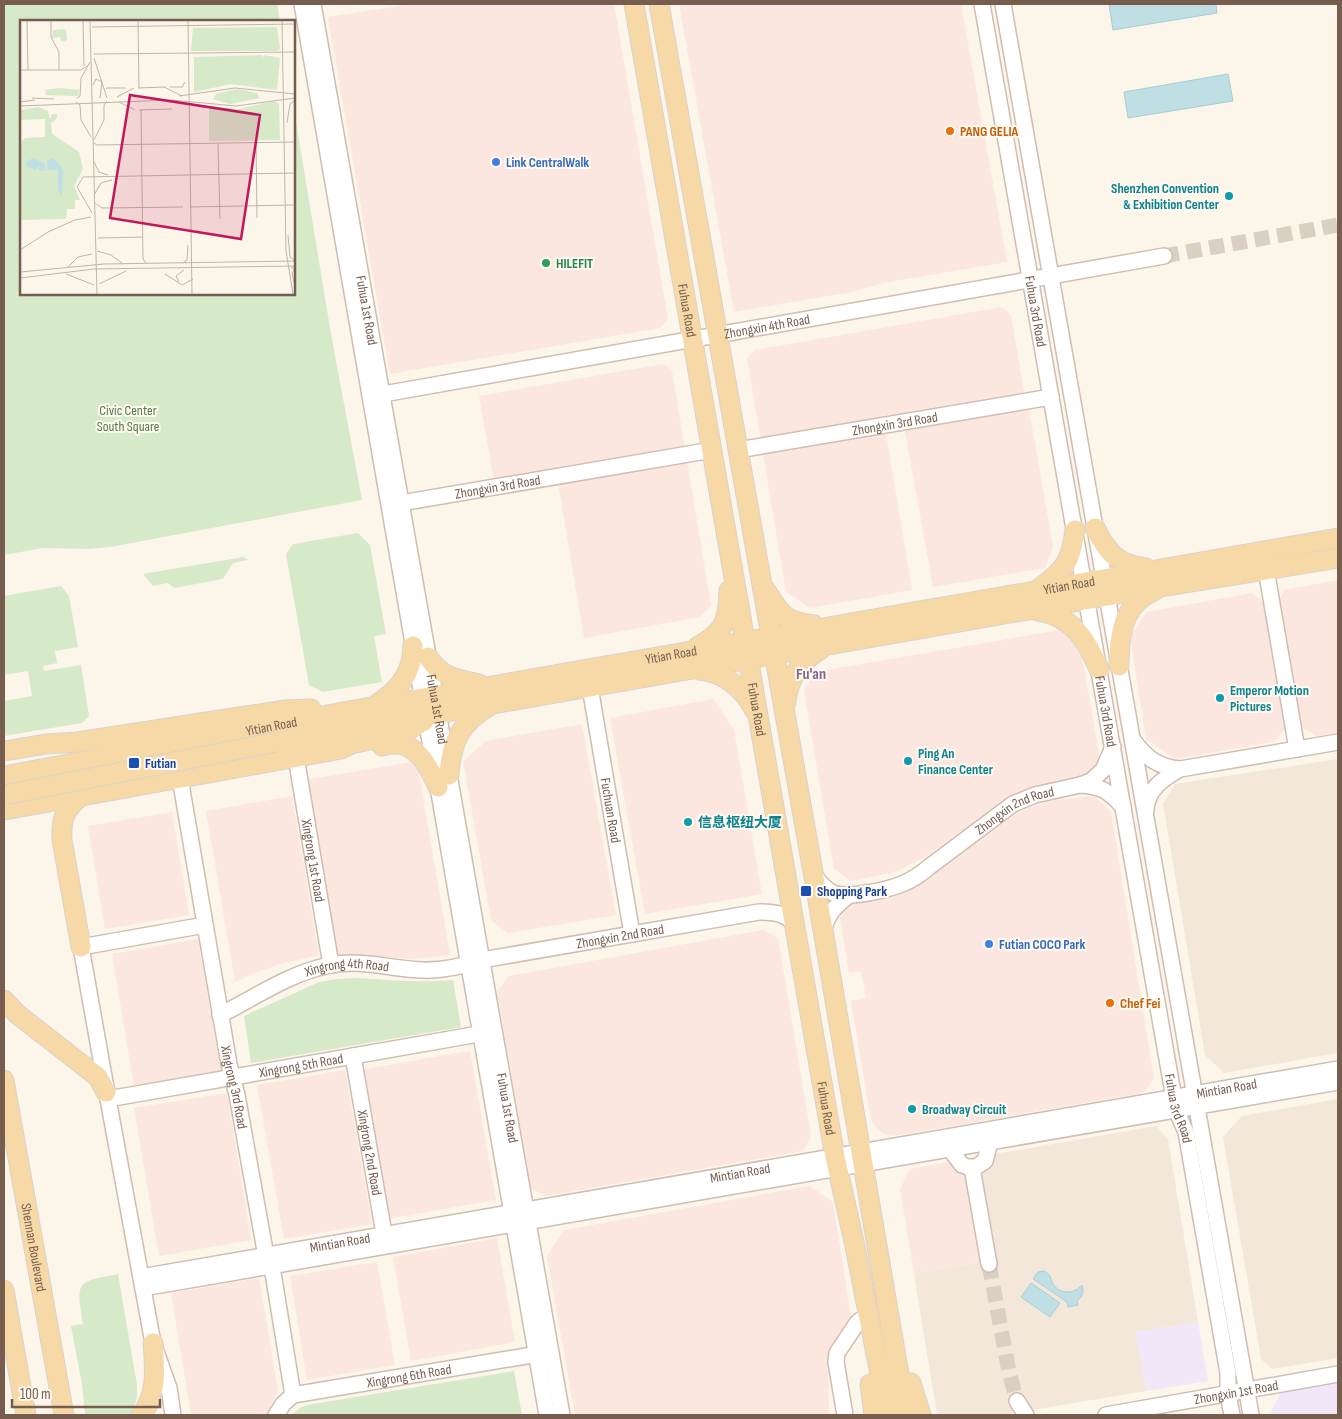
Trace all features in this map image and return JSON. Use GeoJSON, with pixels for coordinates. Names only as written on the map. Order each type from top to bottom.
{"type":"FeatureCollection","features":[{"type":"Feature","properties":{"kind":"main road","name":"Fuhua Road"},"geometry":{"type":"LineString","coordinates":[[634,4],[836,1163],[848,1212],[888,1415]]}},
{"type":"Feature","properties":{"kind":"main road","name":"Fuhua Road"},"geometry":{"type":"LineString","coordinates":[[659,4],[906,1415]]}},
{"type":"Feature","properties":{"kind":"main road"},"geometry":{"type":"LineString","coordinates":[[1095,528],[1102,543],[1117,559],[1163,577],[1133,605],[1125,619],[1119,648],[1119,666]]}},
{"type":"Feature","properties":{"kind":"main road"},"geometry":{"type":"LineString","coordinates":[[1038,590],[1054,578],[1067,563],[1072,549],[1075,530]]}},
{"type":"Feature","properties":{"kind":"main road","name":"Yitian Road"},"geometry":{"type":"LineString","coordinates":[[829,636],[1029,610],[1085,591],[1163,577],[1338,538]]}},
{"type":"Feature","properties":{"kind":"main road"},"geometry":{"type":"LineString","coordinates":[[730,554],[728,613],[720,629],[690,660],[712,673],[722,676],[743,692],[758,718]]}},
{"type":"Feature","properties":{"kind":"main road","name":"Yitian Road"},"geometry":{"type":"LineString","coordinates":[[1163,577],[1266,569],[1338,558]]}},
{"type":"Feature","properties":{"kind":"main road"},"geometry":{"type":"LineString","coordinates":[[761,582],[777,608],[791,620],[829,636],[803,662],[791,680],[786,694],[785,721]]}},
{"type":"Feature","properties":{"kind":"main road","name":"Yitian Road"},"geometry":{"type":"LineString","coordinates":[[4,776],[274,734],[302,738],[492,695],[829,636],[1038,590],[1085,591]]}},
{"type":"Feature","properties":{"kind":"main road"},"geometry":{"type":"LineString","coordinates":[[1029,610],[1048,613],[1070,624],[1080,634],[1090,649],[1099,669]]}},
{"type":"Feature","properties":{"kind":"main road"},"geometry":{"type":"LineString","coordinates":[[302,738],[351,744],[364,749],[395,743],[412,749],[444,781],[455,742],[465,725],[492,695],[446,676],[421,651],[410,666],[404,679],[392,693],[372,706]]}},
{"type":"Feature","properties":{"kind":"main road","name":"Yitian Road"},"geometry":{"type":"LineString","coordinates":[[492,695],[590,687],[690,660]]}},
{"type":"Feature","properties":{"kind":"main road","name":"Yitian Road"},"geometry":{"type":"LineString","coordinates":[[7,807],[274,734],[342,712],[372,706],[430,709]]}},
{"type":"Feature","properties":{"kind":"main road"},"geometry":{"type":"LineString","coordinates":[[4,751],[46,744],[78,742],[285,710],[307,709],[342,712]]}},
{"type":"Feature","properties":{"kind":"main road"},"geometry":{"type":"LineString","coordinates":[[7,807],[341,750],[351,744],[403,733],[430,709]]}},
{"type":"Feature","properties":{"kind":"main road"},"geometry":{"type":"LineString","coordinates":[[80,796],[72,803],[63,818],[62,840],[81,947]]}},
{"type":"Feature","properties":{"kind":"main road"},"geometry":{"type":"LineString","coordinates":[[4,1000],[17,1014],[93,1073],[101,1081],[107,1096]]}},
{"type":"Feature","properties":{"kind":"main road","name":"Shennan Boulevard"},"geometry":{"type":"LineString","coordinates":[[4,1080],[64,1415]]}},
{"type":"Feature","properties":{"kind":"main road"},"geometry":{"type":"LineString","coordinates":[[4,1290],[26,1415]]}},
{"type":"Feature","properties":{"kind":"main road"},"geometry":{"type":"LineString","coordinates":[[890,1315],[920,1415]]}},
{"type":"Feature","properties":{"kind":"main road"},"geometry":{"type":"LineString","coordinates":[[871,1325],[870,1380],[874,1415]]}},
{"type":"Feature","properties":{"kind":"main road"},"geometry":{"type":"LineString","coordinates":[[141,1415],[149,1402],[155,1382],[153,1343]]}},
{"type":"Feature","properties":{"kind":"street","name":"Fuhua 1st Road"},"geometry":{"type":"LineString","coordinates":[[302,4],[376,395],[421,651]]}},
{"type":"Feature","properties":{"kind":"street","name":"Fuhua 1st Road"},"geometry":{"type":"LineString","coordinates":[[313,4],[376,395],[401,503],[430,709],[543,1353],[546,1415]]}},
{"type":"Feature","properties":{"kind":"street","name":"Fuhua 3rd Road"},"geometry":{"type":"LineString","coordinates":[[982,4],[1175,1104],[1186,1132],[1228,1373],[1228,1394],[1232,1415]]}},
{"type":"Feature","properties":{"kind":"street","name":"Fuhua 3rd Road"},"geometry":{"type":"LineString","coordinates":[[1003,4],[1251,1415]]}},
{"type":"Feature","properties":{"kind":"street","name":"Zhongxin 4th Road"},"geometry":{"type":"LineString","coordinates":[[376,395],[1164,256]]}},
{"type":"Feature","properties":{"kind":"street","name":"Zhongxin 3rd Road"},"geometry":{"type":"LineString","coordinates":[[738,450],[1051,397]]}},
{"type":"Feature","properties":{"kind":"street","name":"Zhongxin 3rd Road"},"geometry":{"type":"LineString","coordinates":[[401,503],[712,450]]}},
{"type":"Feature","properties":{"kind":"street"},"geometry":{"type":"LineString","coordinates":[[1266,569],[1297,749]]}},
{"type":"Feature","properties":{"kind":"street","name":"Fuchuan Road"},"geometry":{"type":"LineString","coordinates":[[590,687],[632,934]]}},
{"type":"Feature","properties":{"kind":"street"},"geometry":{"type":"LineString","coordinates":[[1132,739],[1156,763],[1180,769],[1338,742]]}},
{"type":"Feature","properties":{"kind":"street","name":"Zhongxin 2nd Road"},"geometry":{"type":"LineString","coordinates":[[848,896],[886,889],[909,881],[930,868],[1013,804],[1034,795],[1091,781],[1103,770],[1113,747]]}},
{"type":"Feature","properties":{"kind":"street","name":"Xingrong 1st Road"},"geometry":{"type":"LineString","coordinates":[[296,757],[331,965]]}},
{"type":"Feature","properties":{"kind":"street"},"geometry":{"type":"LineString","coordinates":[[1146,815],[1148,799],[1155,787],[1180,769]]}},
{"type":"Feature","properties":{"kind":"street","name":"Xingrong 3rd Road"},"geometry":{"type":"LineString","coordinates":[[180,778],[220,1015],[269,1261],[293,1395]]}},
{"type":"Feature","properties":{"kind":"street","name":"Zhongxin 2nd Road"},"geometry":{"type":"LineString","coordinates":[[1080,785],[1102,789],[1113,796],[1123,807]]}},
{"type":"Feature","properties":{"kind":"street"},"geometry":{"type":"LineString","coordinates":[[812,872],[829,891],[848,896]]}},
{"type":"Feature","properties":{"kind":"street","name":"Zhongxin 2nd Road"},"geometry":{"type":"LineString","coordinates":[[475,962],[759,912],[768,909],[778,899],[784,886],[786,873]]}},
{"type":"Feature","properties":{"kind":"street"},"geometry":{"type":"LineString","coordinates":[[823,935],[830,913],[839,902],[848,896]]}},
{"type":"Feature","properties":{"kind":"street","name":"Zhongxin 2nd Road"},"geometry":{"type":"LineString","coordinates":[[759,912],[782,914],[795,924]]}},
{"type":"Feature","properties":{"kind":"street"},"geometry":{"type":"LineString","coordinates":[[173,1415],[169,1388],[153,1343],[81,947],[205,924]]}},
{"type":"Feature","properties":{"kind":"street","name":"Xingrong 4th Road"},"geometry":{"type":"LineString","coordinates":[[220,1015],[285,980],[331,965],[352,963],[427,970],[475,962]]}},
{"type":"Feature","properties":{"kind":"street","name":"Xingrong 5th Road"},"geometry":{"type":"LineString","coordinates":[[107,1096],[232,1078],[487,1032]]}},
{"type":"Feature","properties":{"kind":"street","name":"Xingrong 2nd Road"},"geometry":{"type":"LineString","coordinates":[[353,1056],[386,1241]]}},
{"type":"Feature","properties":{"kind":"street","name":"Mintian Road"},"geometry":{"type":"LineString","coordinates":[[862,1158],[950,1149],[990,1142],[1338,1069]]}},
{"type":"Feature","properties":{"kind":"street","name":"Mintian Road"},"geometry":{"type":"LineString","coordinates":[[1196,1100],[1338,1082]]}},
{"type":"Feature","properties":{"kind":"street","name":"Mintian Road"},"geometry":{"type":"LineString","coordinates":[[142,1282],[1175,1104]]}},
{"type":"Feature","properties":{"kind":"street"},"geometry":{"type":"LineString","coordinates":[[950,1149],[959,1163],[972,1168],[985,1161],[990,1142]]}},
{"type":"Feature","properties":{"kind":"street"},"geometry":{"type":"LineString","coordinates":[[972,1168],[990,1264]]}},
{"type":"Feature","properties":{"kind":"street"},"geometry":{"type":"LineString","coordinates":[[845,1415],[836,1362],[837,1355],[860,1320],[871,1325]]}},
{"type":"Feature","properties":{"kind":"street","name":"Fuhua 1st Road"},"geometry":{"type":"LineString","coordinates":[[543,1353],[562,1415]]}},
{"type":"Feature","properties":{"kind":"street","name":"Xingrong 6th Road"},"geometry":{"type":"LineString","coordinates":[[293,1395],[543,1353]]}},
{"type":"Feature","properties":{"kind":"street","name":"Zhongxin 1st Road"},"geometry":{"type":"LineString","coordinates":[[1106,1415],[1338,1374]]}},
{"type":"Feature","properties":{"kind":"street"},"geometry":{"type":"LineString","coordinates":[[276,1415],[283,1404],[293,1395]]}},
{"type":"Feature","properties":{"kind":"street"},"geometry":{"type":"LineString","coordinates":[[1018,1401],[1026,1415]]}},
{"type":"Feature","properties":{"kind":"shaded area","name":"Link CentralWalk"},"geometry":{"type":"Polygon","coordinates":[[[412,4],[614,4],[668,319],[660,328],[390,374],[328,17],[412,4]]]}},
{"type":"Feature","properties":{"kind":"shaded area"},"geometry":{"type":"Polygon","coordinates":[[[679,4],[961,4],[1007,262],[883,283],[852,292],[734,312],[679,4]]]}},
{"type":"Feature","properties":{"kind":"shaded area"},"geometry":{"type":"Polygon","coordinates":[[[1002,307],[1011,315],[1024,392],[883,416],[912,590],[810,608],[786,592],[747,358],[755,350],[1002,307]]]}},
{"type":"Feature","properties":{"kind":"shaded area"},"geometry":{"type":"Polygon","coordinates":[[[663,364],[672,370],[711,605],[700,617],[584,638],[556,471],[494,481],[479,396],[663,364]]]}},
{"type":"Feature","properties":{"kind":"shaded area"},"geometry":{"type":"Polygon","coordinates":[[[1029,409],[1053,547],[1045,568],[933,587],[905,431],[1029,409]]]}},
{"type":"Feature","properties":{"kind":"shaded area"},"geometry":{"type":"Polygon","coordinates":[[[1338,580],[1338,732],[1316,736],[1301,727],[1279,601],[1284,590],[1338,580]]]}},
{"type":"Feature","properties":{"kind":"shaded area"},"geometry":{"type":"Polygon","coordinates":[[[1252,593],[1265,604],[1285,729],[1274,742],[1175,759],[1146,739],[1130,636],[1147,612],[1252,593]]]}},
{"type":"Feature","properties":{"kind":"shaded area"},"geometry":{"type":"Polygon","coordinates":[[[1060,630],[1080,644],[1100,760],[1091,779],[1011,799],[926,856],[891,873],[851,881],[834,869],[804,691],[815,672],[1060,630]]]}},
{"type":"Feature","properties":{"kind":"shaded area","name":"信息枢纽大厦"},"geometry":{"type":"Polygon","coordinates":[[[713,699],[734,730],[762,894],[645,914],[610,718],[713,699]]]}},
{"type":"Feature","properties":{"kind":"shaded area"},"geometry":{"type":"Polygon","coordinates":[[[582,724],[616,915],[508,933],[491,920],[463,761],[486,741],[582,724]]]}},
{"type":"Feature","properties":{"kind":"shaded area"},"geometry":{"type":"Polygon","coordinates":[[[1338,759],[1338,1053],[1224,1073],[1205,1055],[1163,804],[1175,784],[1338,759]]]}},
{"type":"Feature","properties":{"kind":"shaded area"},"geometry":{"type":"Polygon","coordinates":[[[417,761],[450,955],[414,959],[335,955],[306,780],[417,761]]]}},
{"type":"Feature","properties":{"kind":"shaded area"},"geometry":{"type":"Polygon","coordinates":[[[292,796],[319,955],[280,964],[235,982],[206,811],[292,796]]]}},
{"type":"Feature","properties":{"kind":"shaded area","name":"Futian COCO Park"},"geometry":{"type":"Polygon","coordinates":[[[1093,796],[1111,811],[1154,1079],[1143,1093],[893,1136],[885,1134],[871,1120],[851,1001],[866,998],[861,971],[849,973],[840,918],[850,900],[930,875],[1016,814],[1036,805],[1057,800],[1093,796]]]}},
{"type":"Feature","properties":{"kind":"shaded area"},"geometry":{"type":"Polygon","coordinates":[[[172,812],[189,915],[105,929],[88,826],[172,812]]]}},
{"type":"Feature","properties":{"kind":"shaded area"},"geometry":{"type":"Polygon","coordinates":[[[763,930],[778,938],[811,1136],[803,1151],[546,1196],[531,1188],[497,992],[509,976],[763,930]]]}},
{"type":"Feature","properties":{"kind":"shaded area"},"geometry":{"type":"Polygon","coordinates":[[[198,939],[221,1072],[134,1086],[112,954],[198,939]]]}},
{"type":"Feature","properties":{"kind":"shaded area"},"geometry":{"type":"Polygon","coordinates":[[[470,1051],[496,1200],[386,1219],[360,1070],[470,1051]]]}},
{"type":"Feature","properties":{"kind":"shaded area"},"geometry":{"type":"Polygon","coordinates":[[[345,1070],[372,1224],[284,1239],[257,1085],[345,1070]]]}},
{"type":"Feature","properties":{"kind":"shaded area"},"geometry":{"type":"Polygon","coordinates":[[[227,1093],[251,1240],[159,1256],[134,1108],[227,1093]]]}},
{"type":"Feature","properties":{"kind":"shaded area"},"geometry":{"type":"Polygon","coordinates":[[[1338,1099],[1338,1358],[1272,1369],[1261,1359],[1223,1137],[1242,1116],[1338,1099]]]}},
{"type":"Feature","properties":{"kind":"shaded area"},"geometry":{"type":"Polygon","coordinates":[[[1156,1126],[1168,1139],[1198,1322],[1136,1332],[1146,1391],[1007,1415],[937,1415],[914,1274],[985,1262],[967,1159],[1156,1126]]]}},
{"type":"Feature","properties":{"kind":"shaded area"},"geometry":{"type":"Polygon","coordinates":[[[967,1159],[985,1262],[914,1274],[900,1189],[910,1169],[967,1159]]]}},
{"type":"Feature","properties":{"kind":"shaded area"},"geometry":{"type":"Polygon","coordinates":[[[810,1186],[833,1202],[851,1317],[835,1347],[828,1349],[829,1415],[575,1415],[547,1256],[564,1230],[810,1186]]]}},
{"type":"Feature","properties":{"kind":"shaded area"},"geometry":{"type":"Polygon","coordinates":[[[497,1238],[515,1342],[411,1361],[393,1257],[497,1238]]]}},
{"type":"Feature","properties":{"kind":"shaded area"},"geometry":{"type":"Polygon","coordinates":[[[377,1262],[395,1365],[307,1380],[290,1276],[377,1262]]]}},
{"type":"Feature","properties":{"kind":"shaded area"},"geometry":{"type":"Polygon","coordinates":[[[259,1278],[278,1391],[267,1415],[191,1415],[171,1293],[259,1278]]]}},
{"type":"Feature","properties":{"kind":"shaded area"},"geometry":{"type":"Polygon","coordinates":[[[1198,1322],[1208,1381],[1146,1391],[1136,1332],[1198,1322]]]}},
{"type":"Feature","properties":{"kind":"shaded area"},"geometry":{"type":"Polygon","coordinates":[[[1338,1381],[1338,1415],[1270,1415],[1282,1390],[1338,1381]]]}},
{"type":"Feature","properties":{"kind":"green space","name":"Civic Center South Square"},"geometry":{"type":"Polygon","coordinates":[[[4,4],[277,4],[280,20],[20,20],[20,295],[295,295],[295,116],[331,334],[362,500],[110,547],[86,549],[43,548],[4,555],[4,4]]]}},
{"type":"Feature","properties":{"kind":"green space"},"geometry":{"type":"Polygon","coordinates":[[[358,533],[370,545],[386,634],[374,636],[382,682],[323,692],[309,685],[286,554],[293,544],[358,533]]]}},
{"type":"Feature","properties":{"kind":"green space"},"geometry":{"type":"Polygon","coordinates":[[[244,557],[248,560],[233,563],[223,579],[174,588],[168,583],[153,586],[143,574],[244,557]]]}},
{"type":"Feature","properties":{"kind":"green space"},"geometry":{"type":"Polygon","coordinates":[[[61,586],[69,596],[78,647],[55,651],[57,663],[43,666],[44,671],[81,665],[89,716],[82,723],[4,736],[4,701],[32,696],[28,671],[4,675],[4,596],[61,586]]]}},
{"type":"Feature","properties":{"kind":"green space"},"geometry":{"type":"Polygon","coordinates":[[[356,978],[416,981],[453,980],[461,1027],[251,1063],[244,1016],[319,982],[356,978]]]}},
{"type":"Feature","properties":{"kind":"green space"},"geometry":{"type":"Polygon","coordinates":[[[118,1274],[137,1385],[137,1397],[132,1415],[85,1415],[82,1384],[71,1326],[83,1324],[80,1299],[82,1286],[94,1279],[118,1274]]]}},
{"type":"Feature","properties":{"kind":"green space"},"geometry":{"type":"Polygon","coordinates":[[[514,1371],[522,1415],[291,1415],[307,1405],[514,1371]]]}},
{"type":"Feature","properties":{"kind":"water"},"geometry":{"type":"Polygon","coordinates":[[[1109,4],[1216,4],[1217,13],[1113,30],[1109,4]]]}},
{"type":"Feature","properties":{"kind":"water"},"geometry":{"type":"Polygon","coordinates":[[[1228,74],[1233,101],[1128,118],[1124,92],[1228,74]]]}},
{"type":"Feature","properties":{"kind":"water"},"geometry":{"type":"Polygon","coordinates":[[[1044,1271],[1049,1275],[1056,1288],[1063,1292],[1071,1292],[1082,1285],[1083,1290],[1081,1297],[1077,1301],[1078,1305],[1068,1307],[1067,1302],[1033,1279],[1038,1272],[1044,1271]]]}},
{"type":"Feature","properties":{"kind":"water"},"geometry":{"type":"Polygon","coordinates":[[[1031,1283],[1060,1303],[1050,1317],[1021,1297],[1031,1283]]]}},
{"type":"Feature","properties":{"kind":"tunnel"},"geometry":{"type":"LineString","coordinates":[[1164,256],[1338,225]]}},
{"type":"Feature","properties":{"kind":"tunnel"},"geometry":{"type":"LineString","coordinates":[[989,1264],[1009,1372],[1017,1401]]}},
{"type":"Feature","properties":{"kind":"place","name":"PANG GELIA"},"geometry":{"type":"Point","coordinates":[950,131]}},
{"type":"Feature","properties":{"kind":"place","name":"Link CentralWalk"},"geometry":{"type":"Point","coordinates":[496,162]}},
{"type":"Feature","properties":{"kind":"place","name":"Shenzhen Convention & Exhibition Center"},"geometry":{"type":"Point","coordinates":[1229,196]}},
{"type":"Feature","properties":{"kind":"place","name":"HILEFIT"},"geometry":{"type":"Point","coordinates":[546,263]}},
{"type":"Feature","properties":{"kind":"place","name":"Emperor Motion Pictures"},"geometry":{"type":"Point","coordinates":[1220,698]}},
{"type":"Feature","properties":{"kind":"place","name":"Ping An Finance Center"},"geometry":{"type":"Point","coordinates":[908,761]}},
{"type":"Feature","properties":{"kind":"place","name":"Futian"},"geometry":{"type":"Point","coordinates":[134,763]}},
{"type":"Feature","properties":{"kind":"place","name":"信息枢纽大厦"},"geometry":{"type":"Point","coordinates":[688,822]}},
{"type":"Feature","properties":{"kind":"place","name":"Shopping Park"},"geometry":{"type":"Point","coordinates":[806,891]}},
{"type":"Feature","properties":{"kind":"place","name":"Futian COCO Park"},"geometry":{"type":"Point","coordinates":[989,944]}},
{"type":"Feature","properties":{"kind":"place","name":"Chef Fei"},"geometry":{"type":"Point","coordinates":[1110,1003]}},
{"type":"Feature","properties":{"kind":"place","name":"Broadway Circuit"},"geometry":{"type":"Point","coordinates":[912,1109]}},
{"type":"Feature","properties":{"kind":"district","name":"Fu'an"},"geometry":{"type":"Point","coordinates":[811,674]}}]}
